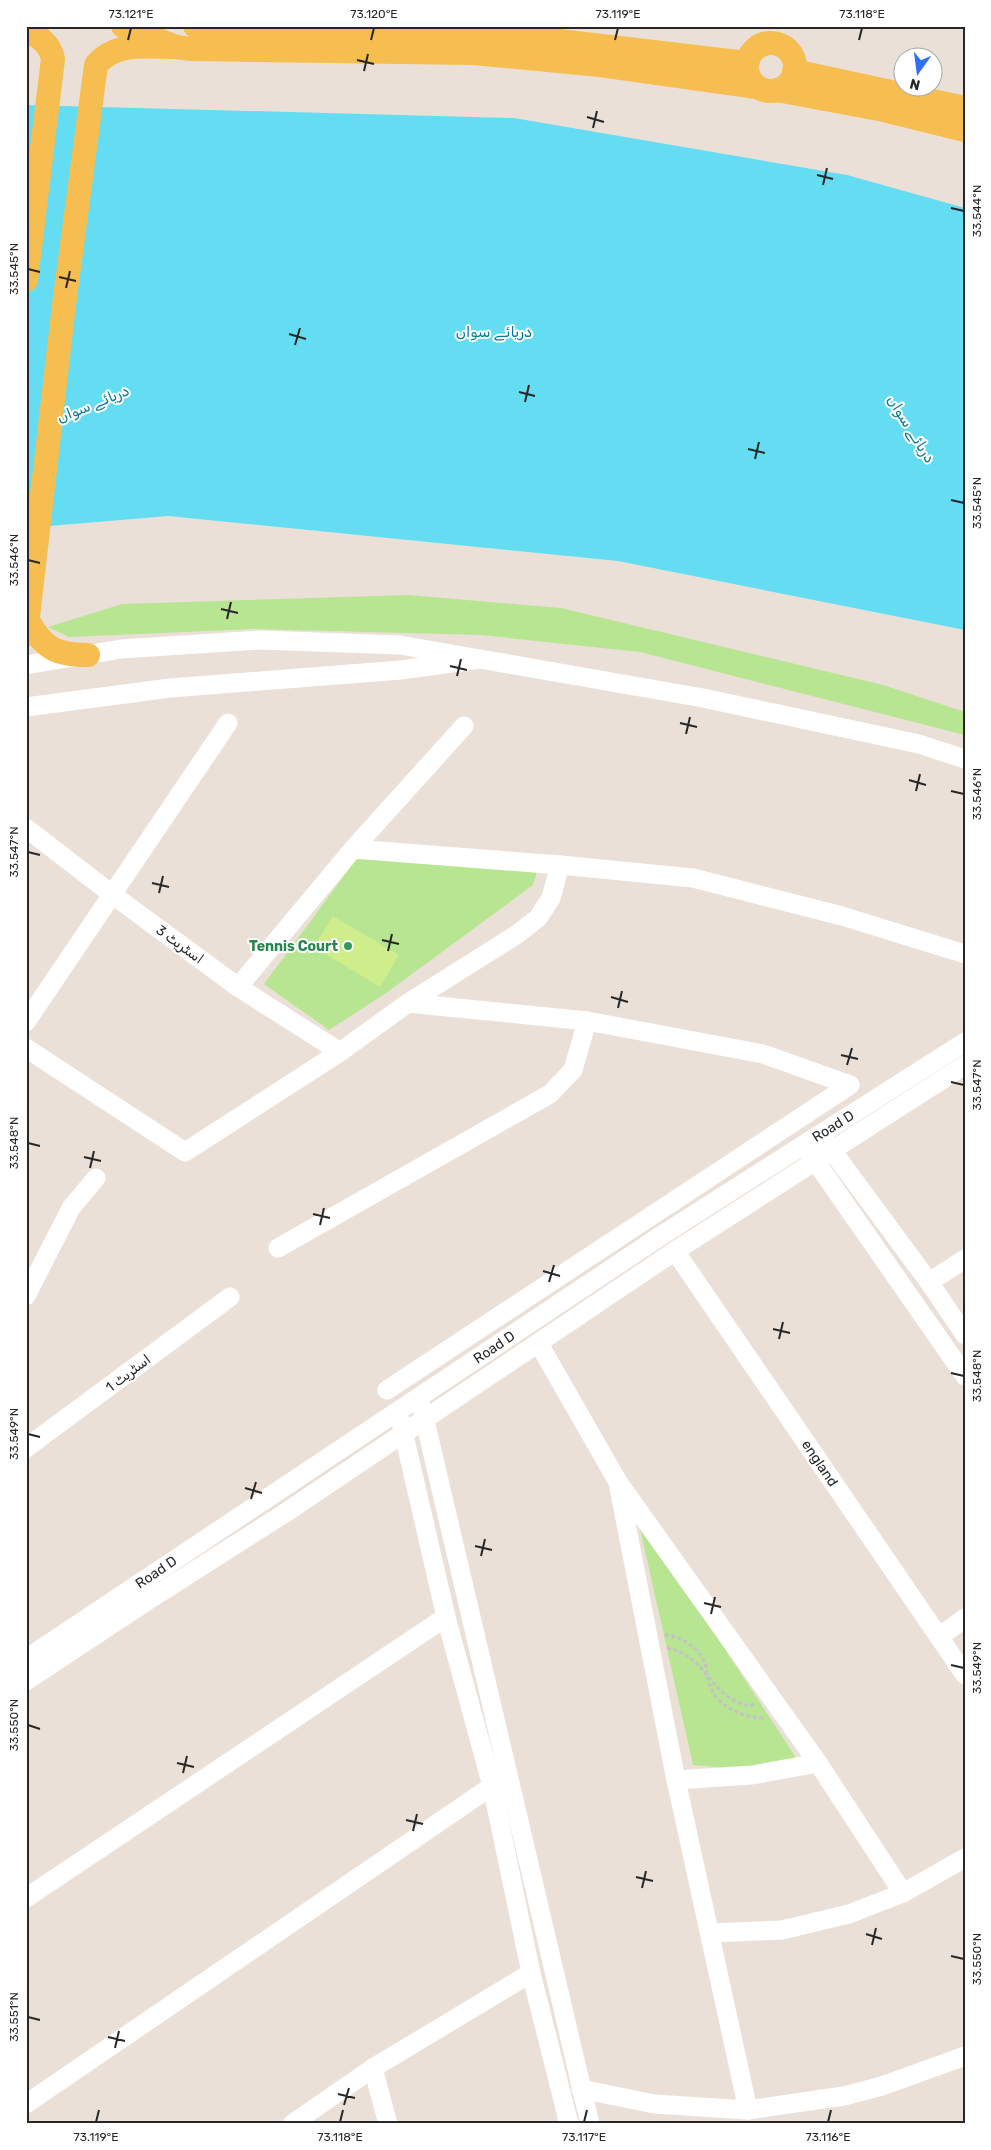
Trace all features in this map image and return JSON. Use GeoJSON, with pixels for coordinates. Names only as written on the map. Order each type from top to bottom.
{"type":"FeatureCollection","features":[{"type":"Feature","properties":{"kind":"main road"},"geometry":{"type":"LineString","coordinates":[[123,26],[176,47]]}},
{"type":"Feature","properties":{"kind":"main road"},"geometry":{"type":"LineString","coordinates":[[195,26],[423,28],[534,38],[755,46],[786,37],[793,59],[794,71],[790,81],[784,87],[767,88],[751,80],[747,72],[755,46]]}},
{"type":"Feature","properties":{"kind":"main road"},"geometry":{"type":"LineString","coordinates":[[26,30],[42,39],[52,52],[52,72],[26,280]]}},
{"type":"Feature","properties":{"kind":"main road"},"geometry":{"type":"LineString","coordinates":[[88,655],[71,655],[47,646],[42,643],[28,622],[64,305],[96,65],[103,56],[110,52],[134,47],[474,53],[600,65],[767,88],[884,110],[965,130]]}},
{"type":"Feature","properties":{"kind":"main road"},"geometry":{"type":"LineString","coordinates":[[794,71],[965,108]]}},
{"type":"Feature","properties":{"kind":"street"},"geometry":{"type":"LineString","coordinates":[[26,665],[122,649],[260,640],[400,645],[703,698],[919,744],[965,759]]}},
{"type":"Feature","properties":{"kind":"street"},"geometry":{"type":"LineString","coordinates":[[26,707],[170,688],[401,670],[480,659]]}},
{"type":"Feature","properties":{"kind":"street"},"geometry":{"type":"LineString","coordinates":[[26,1022],[228,723]]}},
{"type":"Feature","properties":{"kind":"street"},"geometry":{"type":"LineString","coordinates":[[238,986],[353,849],[464,726]]}},
{"type":"Feature","properties":{"kind":"street","name":"اسٹریٹ 3"},"geometry":{"type":"LineString","coordinates":[[26,828],[113,895],[238,986],[340,1052]]}},
{"type":"Feature","properties":{"kind":"street"},"geometry":{"type":"LineString","coordinates":[[353,849],[560,865],[693,878],[842,916],[965,954]]}},
{"type":"Feature","properties":{"kind":"street"},"geometry":{"type":"LineString","coordinates":[[26,1048],[184,1152],[340,1052],[408,1003],[516,935],[538,918],[551,898],[560,865]]}},
{"type":"Feature","properties":{"kind":"street"},"geometry":{"type":"LineString","coordinates":[[386,1390],[850,1085],[763,1054],[587,1020],[408,1003]]}},
{"type":"Feature","properties":{"kind":"street"},"geometry":{"type":"LineString","coordinates":[[278,1248],[550,1094],[572,1070],[587,1020]]}},
{"type":"Feature","properties":{"kind":"street","name":"Road D"},"geometry":{"type":"LineString","coordinates":[[26,1659],[659,1237],[965,1042]]}},
{"type":"Feature","properties":{"kind":"street","name":"Road D"},"geometry":{"type":"LineString","coordinates":[[26,1681],[282,1515],[675,1251],[814,1160],[965,1065]]}},
{"type":"Feature","properties":{"kind":"street"},"geometry":{"type":"LineString","coordinates":[[811,1139],[831,1150],[929,1282],[965,1335]]}},
{"type":"Feature","properties":{"kind":"street"},"geometry":{"type":"LineString","coordinates":[[811,1139],[814,1160],[965,1376]]}},
{"type":"Feature","properties":{"kind":"street"},"geometry":{"type":"LineString","coordinates":[[26,1296],[71,1208],[96,1178]]}},
{"type":"Feature","properties":{"kind":"street","name":"england"},"geometry":{"type":"LineString","coordinates":[[675,1251],[965,1675]]}},
{"type":"Feature","properties":{"kind":"street"},"geometry":{"type":"LineString","coordinates":[[929,1282],[965,1259]]}},
{"type":"Feature","properties":{"kind":"street","name":"اسٹریٹ 1"},"geometry":{"type":"LineString","coordinates":[[26,1448],[230,1297]]}},
{"type":"Feature","properties":{"kind":"street"},"geometry":{"type":"LineString","coordinates":[[539,1344],[618,1482],[818,1763],[903,1893]]}},
{"type":"Feature","properties":{"kind":"street"},"geometry":{"type":"LineString","coordinates":[[419,1397],[590,2124]]}},
{"type":"Feature","properties":{"kind":"street"},"geometry":{"type":"LineString","coordinates":[[398,1411],[446,1617],[492,1786],[531,1973],[569,2124]]}},
{"type":"Feature","properties":{"kind":"street"},"geometry":{"type":"LineString","coordinates":[[618,1482],[676,1780],[748,2110]]}},
{"type":"Feature","properties":{"kind":"street"},"geometry":{"type":"LineString","coordinates":[[26,1898],[446,1617]]}},
{"type":"Feature","properties":{"kind":"street"},"geometry":{"type":"LineString","coordinates":[[940,1637],[965,1618]]}},
{"type":"Feature","properties":{"kind":"street"},"geometry":{"type":"LineString","coordinates":[[676,1780],[752,1775],[818,1763]]}},
{"type":"Feature","properties":{"kind":"street"},"geometry":{"type":"LineString","coordinates":[[26,2104],[492,1786]]}},
{"type":"Feature","properties":{"kind":"street"},"geometry":{"type":"LineString","coordinates":[[710,1933],[782,1930],[849,1914],[903,1893],[965,1858]]}},
{"type":"Feature","properties":{"kind":"street"},"geometry":{"type":"LineString","coordinates":[[292,2124],[373,2068],[531,1973]]}},
{"type":"Feature","properties":{"kind":"street"},"geometry":{"type":"LineString","coordinates":[[581,2090],[654,2104],[748,2110],[844,2096],[882,2086],[965,2056]]}},
{"type":"Feature","properties":{"kind":"street"},"geometry":{"type":"LineString","coordinates":[[373,2068],[388,2124]]}},
{"type":"Feature","properties":{"kind":"path"},"geometry":{"type":"LineString","coordinates":[[650,1646],[666,1635],[681,1639],[704,1661],[711,1689],[715,1696],[734,1711],[760,1718],[767,1718],[781,1712]]}},
{"type":"Feature","properties":{"kind":"path"},"geometry":{"type":"LineString","coordinates":[[650,1646],[668,1648],[693,1659],[726,1697],[742,1704],[750,1706],[769,1694]]}},
{"type":"Feature","properties":{"kind":"green space"},"geometry":{"type":"Polygon","coordinates":[[[409,595],[561,608],[883,685],[965,712],[965,735],[640,652],[481,635],[254,629],[69,637],[48,627],[122,604],[409,595]]]}},
{"type":"Feature","properties":{"kind":"green space"},"geometry":{"type":"Polygon","coordinates":[[[358,857],[538,869],[533,885],[386,993],[329,1030],[264,984],[358,857]]]}},
{"type":"Feature","properties":{"kind":"green space"},"geometry":{"type":"Polygon","coordinates":[[[333,916],[399,955],[380,987],[314,947],[333,916]]]}},
{"type":"Feature","properties":{"kind":"green space"},"geometry":{"type":"Polygon","coordinates":[[[637,1515],[797,1759],[740,1769],[693,1765],[637,1515]]]}},
{"type":"Feature","properties":{"kind":"water","name":"دریائے سواں"},"geometry":{"type":"Polygon","coordinates":[[[26,105],[514,118],[847,175],[965,208],[965,630],[618,561],[168,516],[26,528],[26,105]]]}},
{"type":"Feature","properties":{"kind":"place","name":"Tennis Court"},"geometry":{"type":"Point","coordinates":[348,946]}}]}
